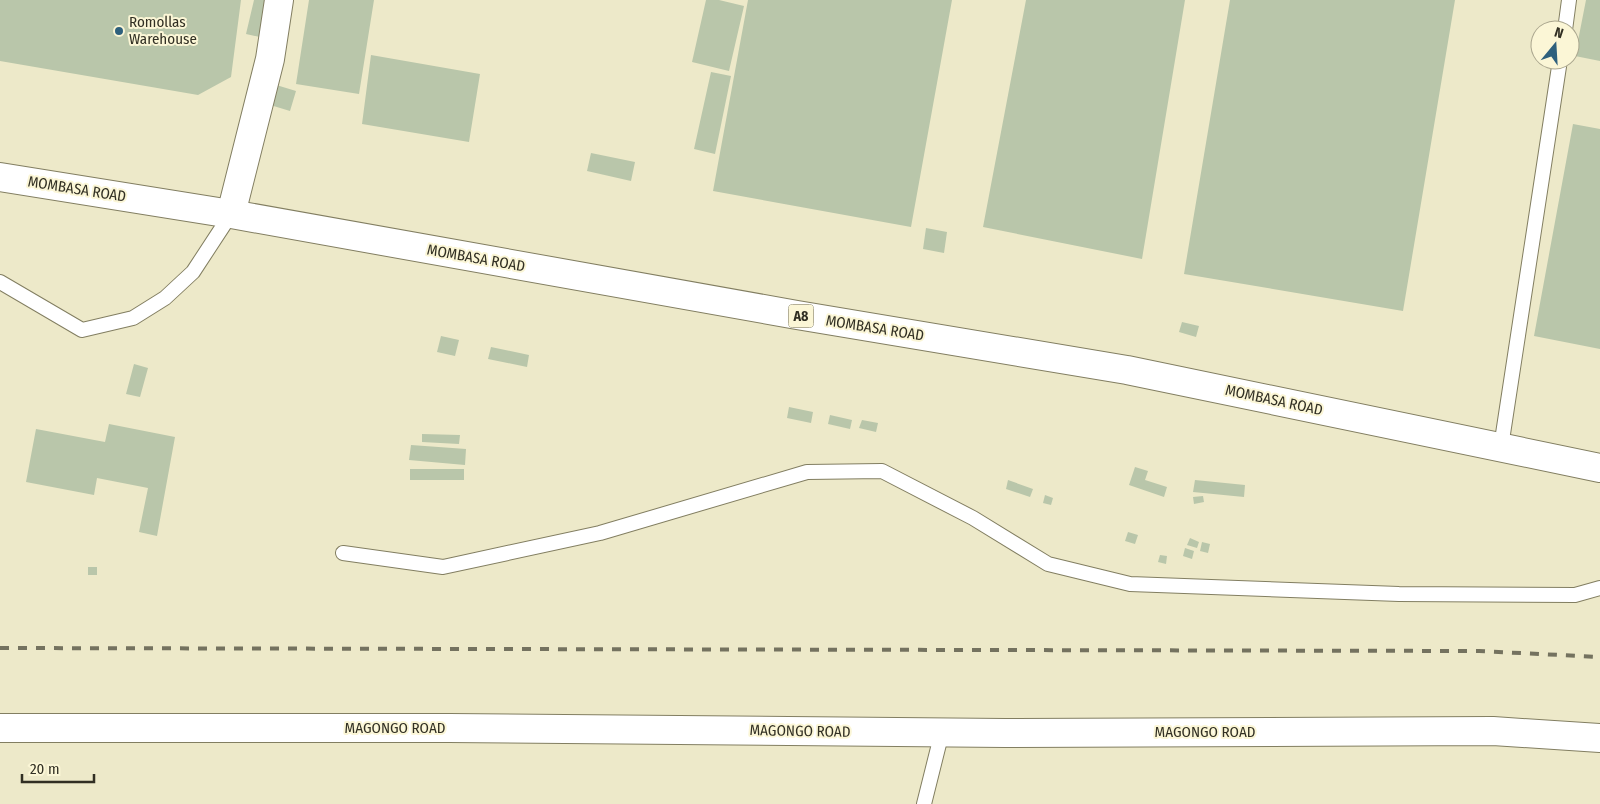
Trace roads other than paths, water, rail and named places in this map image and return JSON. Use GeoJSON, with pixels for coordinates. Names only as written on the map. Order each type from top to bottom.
{"type":"FeatureCollection","features":[{"type":"Feature","properties":{"kind":"main road"},"geometry":{"type":"LineString","coordinates":[[231,214],[270,59],[279,0]]}},
{"type":"Feature","properties":{"kind":"main road","name":"MOMBASA ROAD"},"geometry":{"type":"LineString","coordinates":[[0,177],[231,214],[797,315],[1128,370],[1600,468]]}},
{"type":"Feature","properties":{"kind":"main road","name":"MAGONGO ROAD"},"geometry":{"type":"LineString","coordinates":[[0,728],[449,728],[942,732],[1493,731],[1600,738]]}},
{"type":"Feature","properties":{"kind":"lane"},"geometry":{"type":"LineString","coordinates":[[1567,20],[1570,0]]}},
{"type":"Feature","properties":{"kind":"lane"},"geometry":{"type":"LineString","coordinates":[[1501,447],[1558,70]]}},
{"type":"Feature","properties":{"kind":"lane"},"geometry":{"type":"LineString","coordinates":[[0,282],[82,330],[133,318],[165,298],[193,272],[231,214]]}},
{"type":"Feature","properties":{"kind":"lane"},"geometry":{"type":"LineString","coordinates":[[343,553],[443,567],[600,533],[807,472],[882,471],[973,518],[1048,564],[1130,584],[1418,594],[1575,595],[1600,588]]}},
{"type":"Feature","properties":{"kind":"lane"},"geometry":{"type":"LineString","coordinates":[[924,804],[942,732]]}},
{"type":"Feature","properties":{"kind":"railway"},"geometry":{"type":"LineString","coordinates":[[0,648],[1479,651],[1600,657]]}},
{"type":"Feature","properties":{"kind":"place","name":"Romollas Warehouse"},"geometry":{"type":"Point","coordinates":[119,31]}}]}
